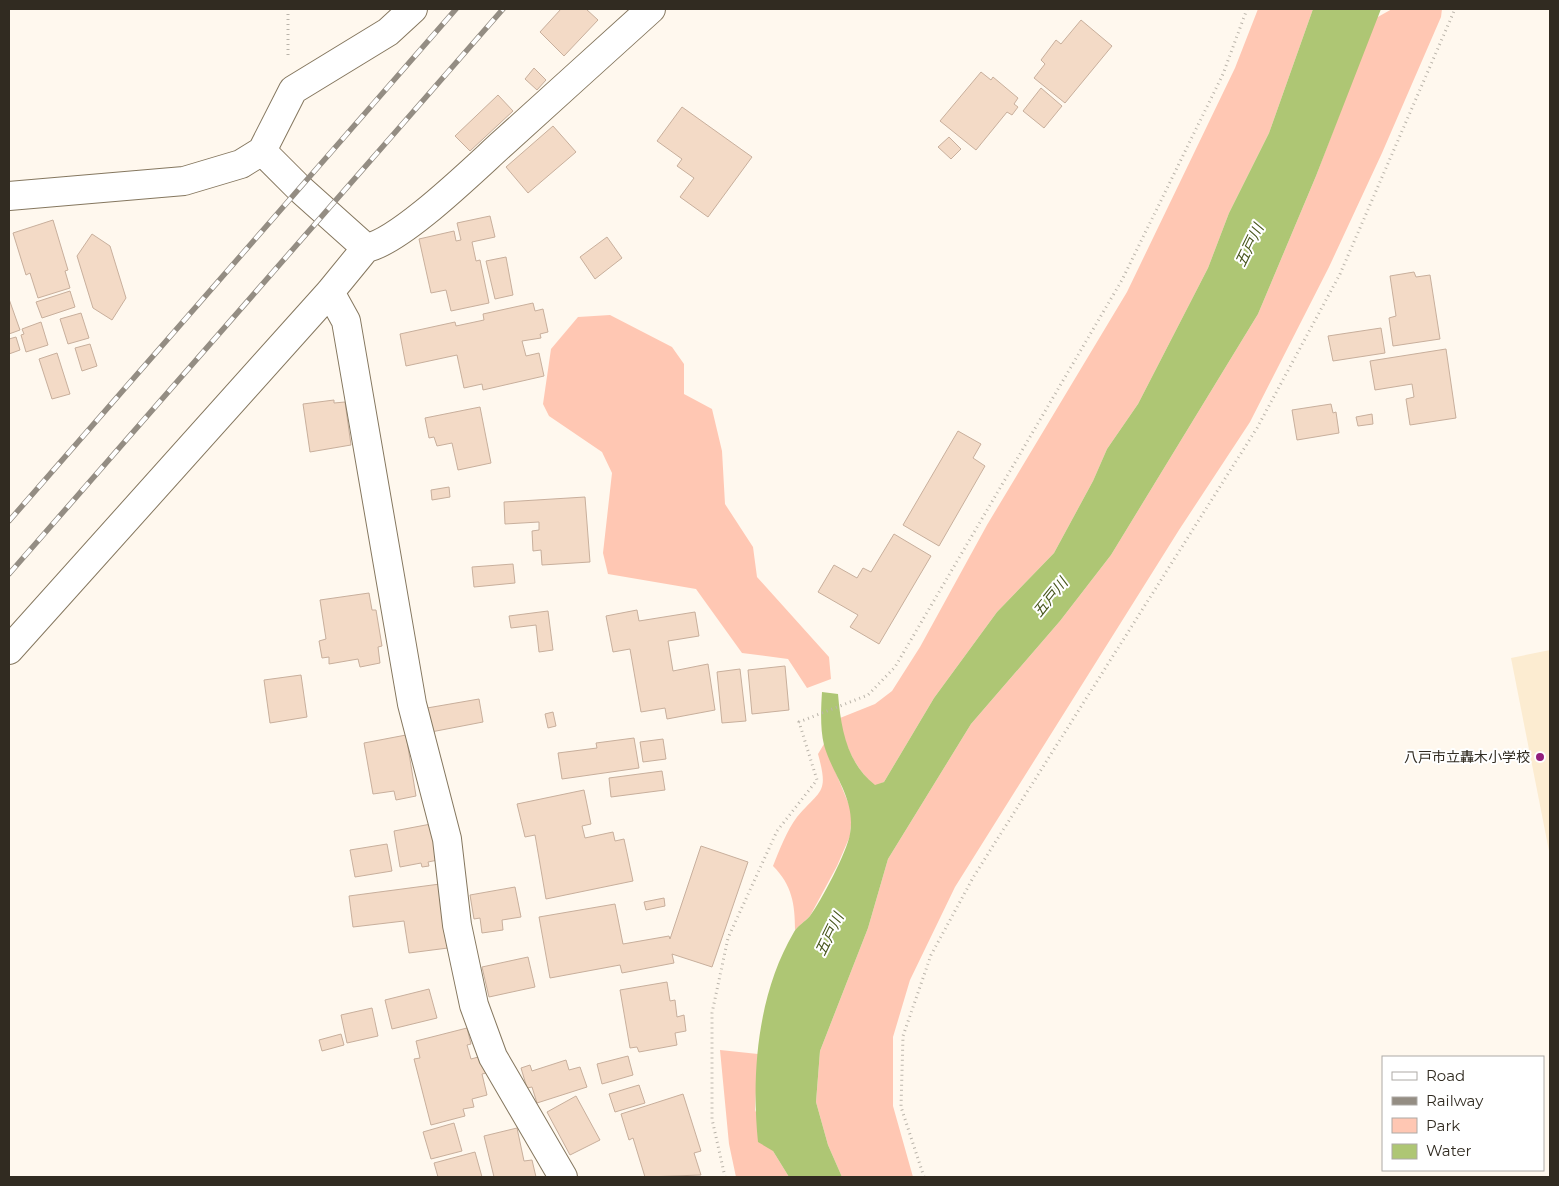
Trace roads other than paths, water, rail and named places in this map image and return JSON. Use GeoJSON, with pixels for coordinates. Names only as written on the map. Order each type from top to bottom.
{"type":"FeatureCollection","features":[{"type":"Feature","properties":{"kind":"street"},"geometry":{"type":"LineString","coordinates":[[9,196],[184,181],[241,164],[262,151],[293,90],[345,56],[388,32],[413,9]]}},
{"type":"Feature","properties":{"kind":"street"},"geometry":{"type":"LineString","coordinates":[[9,650],[330,292],[366,248],[374,246],[394,234],[445,195],[651,9]]}},
{"type":"Feature","properties":{"kind":"street"},"geometry":{"type":"LineString","coordinates":[[262,151],[299,188],[366,248]]}},
{"type":"Feature","properties":{"kind":"street"},"geometry":{"type":"LineString","coordinates":[[330,292],[346,321],[412,704],[447,839],[457,926],[474,1005],[493,1057],[563,1177]]}},
{"type":"Feature","properties":{"kind":"water","name":"五戸川"},"geometry":{"type":"Polygon","coordinates":[[[1313,9],[1381,9],[1316,176],[1258,314],[1111,555],[1060,621],[971,724],[888,859],[868,928],[820,1051],[816,1102],[828,1145],[842,1177],[789,1177],[773,1151],[758,1142],[756,1115],[757,1061],[765,1007],[772,981],[782,956],[796,930],[810,916],[833,876],[850,834],[851,821],[847,799],[824,745],[821,719],[822,692],[838,694],[841,720],[847,744],[858,766],[875,785],[884,782],[934,698],[997,612],[1054,553],[1093,481],[1107,449],[1138,404],[1208,268],[1229,213],[1269,133],[1313,9]]]}},
{"type":"Feature","properties":{"kind":"railway"},"geometry":{"type":"LineString","coordinates":[[9,521],[456,9]]}},
{"type":"Feature","properties":{"kind":"railway"},"geometry":{"type":"LineString","coordinates":[[9,574],[503,9]]}},
{"type":"Feature","properties":{"kind":"place","name":"八戸市立轟木小学校"},"geometry":{"type":"Point","coordinates":[1540,757]}}]}
